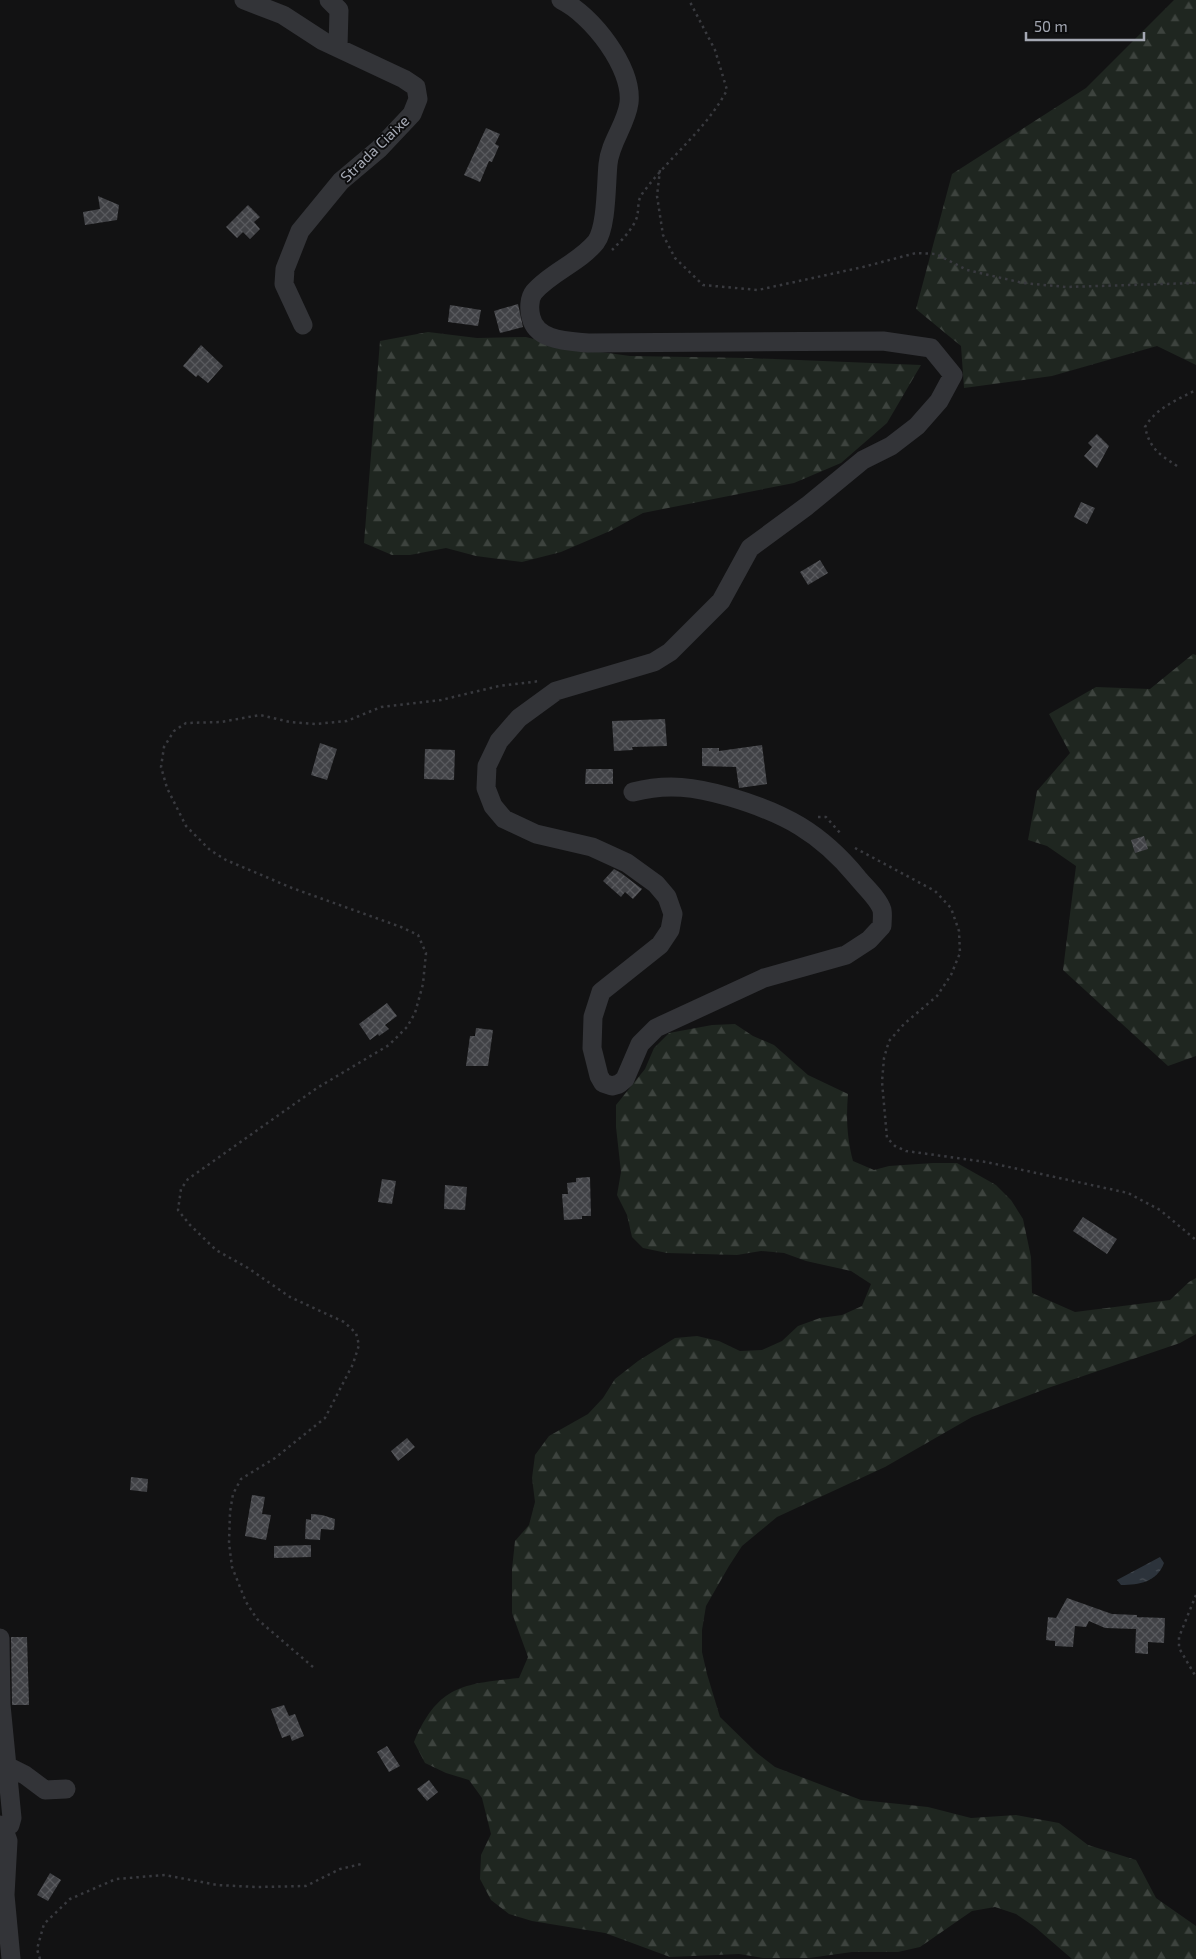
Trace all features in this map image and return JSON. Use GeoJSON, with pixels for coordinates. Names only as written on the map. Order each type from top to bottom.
{"type":"FeatureCollection","features":[{"type":"Feature","properties":{"kind":"street","name":"Strada Ciaixe"},"geometry":{"type":"LineString","coordinates":[[244,0],[283,16],[323,41],[416,87],[418,99],[412,114],[379,149],[341,181],[300,231],[284,269],[284,284],[303,325]]}},
{"type":"Feature","properties":{"kind":"street"},"geometry":{"type":"LineString","coordinates":[[329,0],[339,10],[338,47]]}},
{"type":"Feature","properties":{"kind":"street"},"geometry":{"type":"LineString","coordinates":[[561,0],[590,21],[618,60],[627,81],[629,103],[624,120],[613,142],[608,161],[604,217],[597,240],[579,258],[533,293],[529,309],[532,322],[539,332],[561,340],[588,343],[882,341],[931,348],[952,374],[939,400],[917,426],[891,446],[863,460],[807,506],[750,548],[721,601],[670,652],[654,662],[556,692],[519,718],[499,741],[487,766],[486,788],[493,806],[504,819],[536,834],[592,847],[627,863],[656,884],[667,897],[673,914],[670,930],[660,945],[601,992],[593,1017],[592,1048],[599,1076],[603,1083],[612,1086],[619,1084],[625,1079],[640,1044],[656,1028],[764,978],[846,955],[869,940],[882,926],[882,909],[869,891],[847,864],[800,825],[762,806],[711,791],[684,786],[653,787],[632,792]]}},
{"type":"Feature","properties":{"kind":"street"},"geometry":{"type":"LineString","coordinates":[[0,1638],[1,1704],[12,1818],[10,1825],[2,1826],[8,1841],[5,1895],[11,1959]]}},
{"type":"Feature","properties":{"kind":"street"},"geometry":{"type":"LineString","coordinates":[[7,1766],[25,1775],[45,1790],[66,1789]]}},
{"type":"Feature","properties":{"kind":"path"},"geometry":{"type":"LineString","coordinates":[[609,254],[623,240],[636,218],[640,197],[660,170],[717,109],[727,90],[715,50],[689,0]]}},
{"type":"Feature","properties":{"kind":"path"},"geometry":{"type":"LineString","coordinates":[[660,170],[657,196],[663,235],[674,258],[703,285],[758,290],[863,267],[916,253],[936,254],[967,270],[1022,283],[1066,287],[1196,282]]}},
{"type":"Feature","properties":{"kind":"path"},"geometry":{"type":"LineString","coordinates":[[1177,466],[1160,455],[1151,446],[1145,426],[1150,417],[1162,408],[1196,390]]}},
{"type":"Feature","properties":{"kind":"path"},"geometry":{"type":"LineString","coordinates":[[313,1667],[257,1618],[246,1602],[232,1566],[229,1543],[230,1512],[233,1494],[241,1479],[275,1458],[325,1418],[353,1364],[359,1345],[356,1333],[344,1322],[326,1312],[290,1297],[248,1268],[216,1250],[190,1225],[178,1210],[181,1189],[188,1179],[317,1088],[389,1045],[407,1027],[415,1013],[424,984],[426,953],[418,935],[401,927],[292,888],[226,860],[210,850],[186,826],[167,788],[161,766],[164,747],[174,731],[186,723],[221,722],[260,716],[290,722],[316,724],[347,721],[381,707],[441,700],[499,686],[545,681]]}},
{"type":"Feature","properties":{"kind":"path"},"geometry":{"type":"LineString","coordinates":[[800,825],[808,819],[826,817],[846,839]]}},
{"type":"Feature","properties":{"kind":"path"},"geometry":{"type":"LineString","coordinates":[[852,847],[935,891],[951,908],[959,931],[960,953],[951,975],[937,996],[904,1024],[889,1041],[884,1058],[882,1082],[887,1138],[895,1146],[906,1150],[986,1162],[1128,1193],[1160,1210],[1196,1240]]}},
{"type":"Feature","properties":{"kind":"path"},"geometry":{"type":"LineString","coordinates":[[1196,1595],[1179,1637],[1179,1648],[1196,1677]]}},
{"type":"Feature","properties":{"kind":"path"},"geometry":{"type":"LineString","coordinates":[[40,1959],[38,1949],[44,1924],[70,1899],[116,1879],[165,1875],[217,1885],[256,1887],[306,1886],[340,1869],[361,1864]]}},
{"type":"Feature","properties":{"kind":"green space"},"geometry":{"type":"Polygon","coordinates":[[[1174,0],[1196,0],[1196,365],[1157,346],[1052,376],[964,388],[961,346],[916,309],[952,174],[1086,88],[1174,0]]]}},
{"type":"Feature","properties":{"kind":"green space"},"geometry":{"type":"Polygon","coordinates":[[[428,332],[477,338],[526,337],[565,347],[630,356],[748,358],[921,365],[887,423],[841,463],[794,483],[643,513],[610,531],[561,552],[522,562],[476,556],[446,548],[410,555],[392,555],[364,543],[380,341],[428,332]]]}},
{"type":"Feature","properties":{"kind":"green space"},"geometry":{"type":"Polygon","coordinates":[[[1193,654],[1196,655],[1196,1056],[1168,1066],[1063,970],[1076,866],[1047,846],[1028,840],[1037,791],[1070,753],[1049,714],[1096,687],[1150,689],[1193,654]]]}},
{"type":"Feature","properties":{"kind":"green space"},"geometry":{"type":"Polygon","coordinates":[[[735,1024],[753,1036],[774,1045],[808,1075],[848,1094],[849,1144],[853,1161],[874,1170],[889,1166],[957,1163],[996,1185],[1011,1200],[1023,1219],[1031,1257],[1032,1293],[1075,1312],[1170,1300],[1196,1278],[1196,1334],[1180,1343],[1048,1388],[972,1417],[885,1467],[777,1517],[742,1546],[706,1606],[702,1630],[702,1652],[720,1717],[757,1753],[775,1767],[861,1800],[928,1807],[971,1818],[1016,1815],[1059,1823],[1088,1845],[1136,1860],[1156,1898],[1196,1926],[1196,1959],[1072,1959],[1035,1927],[1016,1914],[995,1907],[972,1911],[920,1947],[898,1952],[852,1952],[809,1958],[763,1958],[739,1954],[670,1957],[605,1933],[532,1921],[509,1914],[491,1900],[480,1879],[481,1855],[491,1834],[482,1798],[469,1780],[446,1773],[425,1763],[414,1742],[423,1723],[443,1698],[467,1686],[519,1678],[528,1657],[512,1613],[512,1569],[515,1541],[529,1525],[535,1502],[532,1478],[535,1455],[549,1436],[588,1414],[603,1398],[615,1379],[638,1361],[675,1338],[697,1336],[719,1341],[740,1351],[762,1350],[782,1341],[798,1326],[820,1318],[842,1315],[862,1306],[871,1284],[851,1271],[806,1261],[784,1253],[761,1251],[737,1255],[667,1253],[643,1248],[632,1237],[627,1215],[617,1195],[621,1172],[616,1127],[616,1105],[645,1069],[654,1048],[669,1033],[712,1025],[735,1024]]]}},
{"type":"Feature","properties":{"kind":"water"},"geometry":{"type":"Polygon","coordinates":[[[1160,1557],[1164,1563],[1161,1569],[1147,1581],[1121,1585],[1117,1580],[1160,1557]]]}},
{"type":"Feature","properties":{"kind":"building"},"geometry":{"type":"Polygon","coordinates":[[[486,128],[500,134],[495,144],[499,146],[492,162],[489,161],[480,182],[464,175],[486,128]]]}},
{"type":"Feature","properties":{"kind":"building"},"geometry":{"type":"Polygon","coordinates":[[[98,196],[119,205],[117,220],[85,225],[83,212],[100,209],[98,196]]]}},
{"type":"Feature","properties":{"kind":"building"},"geometry":{"type":"Polygon","coordinates":[[[248,205],[260,217],[254,222],[260,229],[250,239],[243,232],[237,238],[226,227],[248,205]]]}},
{"type":"Feature","properties":{"kind":"building"},"geometry":{"type":"Polygon","coordinates":[[[518,304],[523,327],[500,333],[494,311],[518,304]]]}},
{"type":"Feature","properties":{"kind":"building"},"geometry":{"type":"Polygon","coordinates":[[[450,305],[481,310],[478,326],[448,322],[450,305]]]}},
{"type":"Feature","properties":{"kind":"building"},"geometry":{"type":"Polygon","coordinates":[[[201,345],[223,366],[208,383],[198,375],[196,377],[183,366],[201,345]]]}},
{"type":"Feature","properties":{"kind":"building"},"geometry":{"type":"Polygon","coordinates":[[[1097,434],[1109,446],[1097,468],[1084,456],[1092,447],[1088,443],[1097,434]]]}},
{"type":"Feature","properties":{"kind":"building"},"geometry":{"type":"Polygon","coordinates":[[[1081,502],[1095,508],[1087,524],[1074,517],[1081,502]]]}},
{"type":"Feature","properties":{"kind":"building"},"geometry":{"type":"Polygon","coordinates":[[[820,560],[828,573],[808,585],[800,572],[820,560]]]}},
{"type":"Feature","properties":{"kind":"building"},"geometry":{"type":"Polygon","coordinates":[[[665,719],[667,746],[632,747],[633,750],[614,751],[612,721],[665,719]]]}},
{"type":"Feature","properties":{"kind":"building"},"geometry":{"type":"Polygon","coordinates":[[[320,743],[337,749],[327,780],[311,775],[320,743]]]}},
{"type":"Feature","properties":{"kind":"building"},"geometry":{"type":"Polygon","coordinates":[[[762,745],[767,784],[739,788],[736,767],[702,766],[702,748],[719,748],[719,751],[762,745]]]}},
{"type":"Feature","properties":{"kind":"building"},"geometry":{"type":"Polygon","coordinates":[[[425,749],[455,750],[454,780],[424,779],[425,749]]]}},
{"type":"Feature","properties":{"kind":"building"},"geometry":{"type":"Polygon","coordinates":[[[586,769],[613,769],[613,784],[585,784],[586,769]]]}},
{"type":"Feature","properties":{"kind":"building"},"geometry":{"type":"Polygon","coordinates":[[[1144,836],[1148,849],[1135,853],[1131,840],[1144,836]]]}},
{"type":"Feature","properties":{"kind":"building"},"geometry":{"type":"Polygon","coordinates":[[[614,869],[642,889],[633,899],[625,892],[621,897],[603,881],[614,869]]]}},
{"type":"Feature","properties":{"kind":"building"},"geometry":{"type":"Polygon","coordinates":[[[387,1003],[397,1016],[385,1025],[389,1029],[370,1040],[359,1024],[387,1003]]]}},
{"type":"Feature","properties":{"kind":"building"},"geometry":{"type":"Polygon","coordinates":[[[476,1028],[493,1030],[488,1066],[466,1066],[470,1036],[475,1036],[476,1028]]]}},
{"type":"Feature","properties":{"kind":"building"},"geometry":{"type":"Polygon","coordinates":[[[590,1177],[591,1216],[582,1216],[582,1219],[564,1220],[562,1194],[568,1194],[567,1183],[576,1182],[576,1178],[590,1177]]]}},
{"type":"Feature","properties":{"kind":"building"},"geometry":{"type":"Polygon","coordinates":[[[382,1179],[396,1181],[392,1204],[378,1202],[382,1179]]]}},
{"type":"Feature","properties":{"kind":"building"},"geometry":{"type":"Polygon","coordinates":[[[445,1185],[467,1187],[465,1210],[444,1209],[445,1185]]]}},
{"type":"Feature","properties":{"kind":"building"},"geometry":{"type":"Polygon","coordinates":[[[1083,1217],[1117,1239],[1107,1254],[1073,1231],[1083,1217]]]}},
{"type":"Feature","properties":{"kind":"building"},"geometry":{"type":"Polygon","coordinates":[[[407,1438],[415,1447],[398,1461],[391,1451],[407,1438]]]}},
{"type":"Feature","properties":{"kind":"building"},"geometry":{"type":"Polygon","coordinates":[[[131,1477],[148,1479],[147,1492],[130,1490],[131,1477]]]}},
{"type":"Feature","properties":{"kind":"building"},"geometry":{"type":"Polygon","coordinates":[[[252,1495],[265,1497],[262,1514],[271,1515],[266,1540],[245,1536],[252,1495]]]}},
{"type":"Feature","properties":{"kind":"building"},"geometry":{"type":"Polygon","coordinates":[[[311,1514],[335,1519],[334,1530],[321,1529],[320,1540],[305,1539],[306,1519],[311,1520],[311,1514]]]}},
{"type":"Feature","properties":{"kind":"building"},"geometry":{"type":"Polygon","coordinates":[[[311,1545],[311,1557],[274,1558],[274,1546],[311,1545]]]}},
{"type":"Feature","properties":{"kind":"building"},"geometry":{"type":"Polygon","coordinates":[[[1067,1598],[1112,1614],[1165,1618],[1164,1643],[1148,1642],[1148,1654],[1135,1653],[1136,1629],[1105,1628],[1089,1621],[1086,1627],[1075,1626],[1073,1647],[1055,1646],[1055,1641],[1046,1640],[1048,1617],[1056,1618],[1067,1598]]]}},
{"type":"Feature","properties":{"kind":"building"},"geometry":{"type":"Polygon","coordinates":[[[11,1637],[27,1637],[29,1705],[12,1705],[11,1637]]]}},
{"type":"Feature","properties":{"kind":"building"},"geometry":{"type":"Polygon","coordinates":[[[284,1705],[289,1716],[295,1714],[304,1736],[292,1741],[290,1735],[282,1738],[271,1709],[284,1705]]]}},
{"type":"Feature","properties":{"kind":"building"},"geometry":{"type":"Polygon","coordinates":[[[387,1746],[400,1766],[389,1772],[377,1752],[387,1746]]]}},
{"type":"Feature","properties":{"kind":"building"},"geometry":{"type":"Polygon","coordinates":[[[429,1780],[438,1792],[427,1801],[417,1789],[429,1780]]]}},
{"type":"Feature","properties":{"kind":"building"},"geometry":{"type":"Polygon","coordinates":[[[50,1873],[61,1880],[48,1901],[37,1895],[50,1873]]]}}]}
